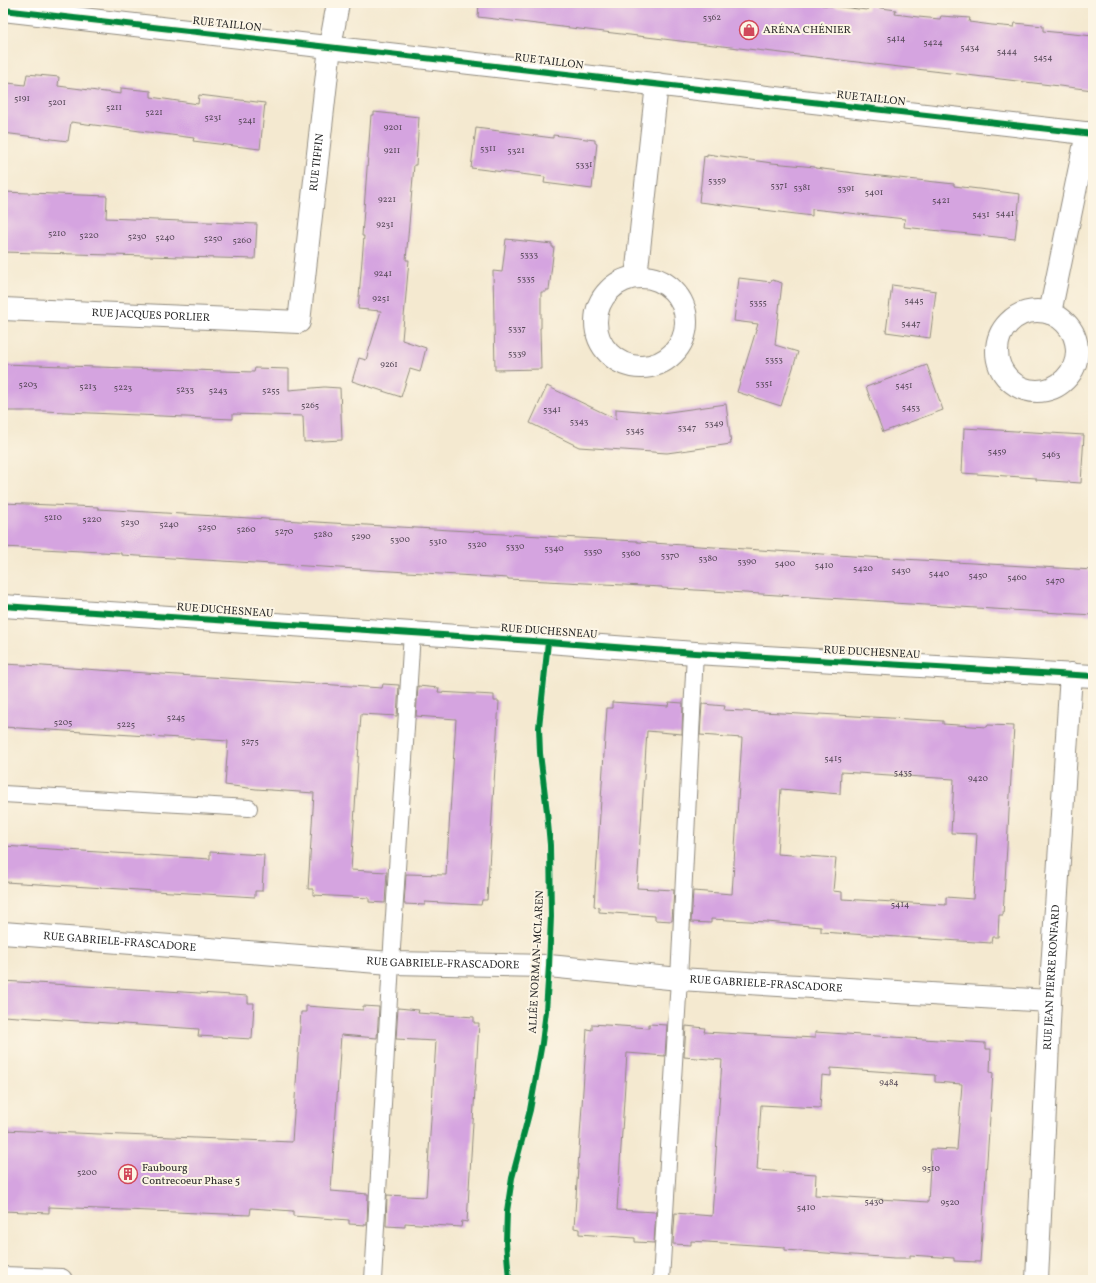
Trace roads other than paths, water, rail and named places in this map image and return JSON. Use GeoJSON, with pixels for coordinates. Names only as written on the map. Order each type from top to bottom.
{"type":"FeatureCollection","features":[{"type":"Feature","properties":{"kind":"street","name":"RUE TIFFIN"},"geometry":{"type":"LineString","coordinates":[[299,322],[330,47],[338,3]]}},
{"type":"Feature","properties":{"kind":"street","name":"RUE TAILLON"},"geometry":{"type":"LineString","coordinates":[[3,10],[1090,134],[1050,313]]}},
{"type":"Feature","properties":{"kind":"street"},"geometry":{"type":"LineString","coordinates":[[636,277],[657,84]]}},
{"type":"Feature","properties":{"kind":"street"},"geometry":{"type":"LineString","coordinates":[[636,277],[651,278],[666,284],[677,294],[684,308],[686,324],[683,338],[675,352],[664,362],[649,366],[634,367],[619,362],[607,352],[599,339],[596,326],[597,312],[602,299],[611,288],[623,281],[636,277]]}},
{"type":"Feature","properties":{"kind":"street","name":"RUE JACQUES PORLIER"},"geometry":{"type":"LineString","coordinates":[[3,309],[299,322]]}},
{"type":"Feature","properties":{"kind":"street","name":"RUE DUCHESNEAU"},"geometry":{"type":"LineString","coordinates":[[3,606],[695,653],[1093,676]]}},
{"type":"Feature","properties":{"kind":"street","name":"RUE JEAN PIERRE RONFARD"},"geometry":{"type":"LineString","coordinates":[[1037,1280],[1050,1001],[1071,674]]}},
{"type":"Feature","properties":{"kind":"street","name":"RUE GABRIELE-FRASCADORE"},"geometry":{"type":"LineString","coordinates":[[3,934],[391,963],[549,966],[679,980],[1050,1001]]}},
{"type":"Feature","properties":{"kind":"street"},"geometry":{"type":"LineString","coordinates":[[3,1278],[61,1280]]}},
{"type":"Feature","properties":{"kind":"lane"},"geometry":{"type":"LineString","coordinates":[[373,1280],[412,633]]}},
{"type":"Feature","properties":{"kind":"lane"},"geometry":{"type":"LineString","coordinates":[[661,1280],[679,980],[695,653]]}},
{"type":"Feature","properties":{"kind":"lane"},"geometry":{"type":"LineString","coordinates":[[3,794],[249,808]]}},
{"type":"Feature","properties":{"kind":"place","name":"ARÉNA CHÉNIER"},"geometry":{"type":"Point","coordinates":[749,30]}},
{"type":"Feature","properties":{"kind":"place","name":"Faubourg Contrecoeur Phase 5"},"geometry":{"type":"Point","coordinates":[128,1174]}}]}
